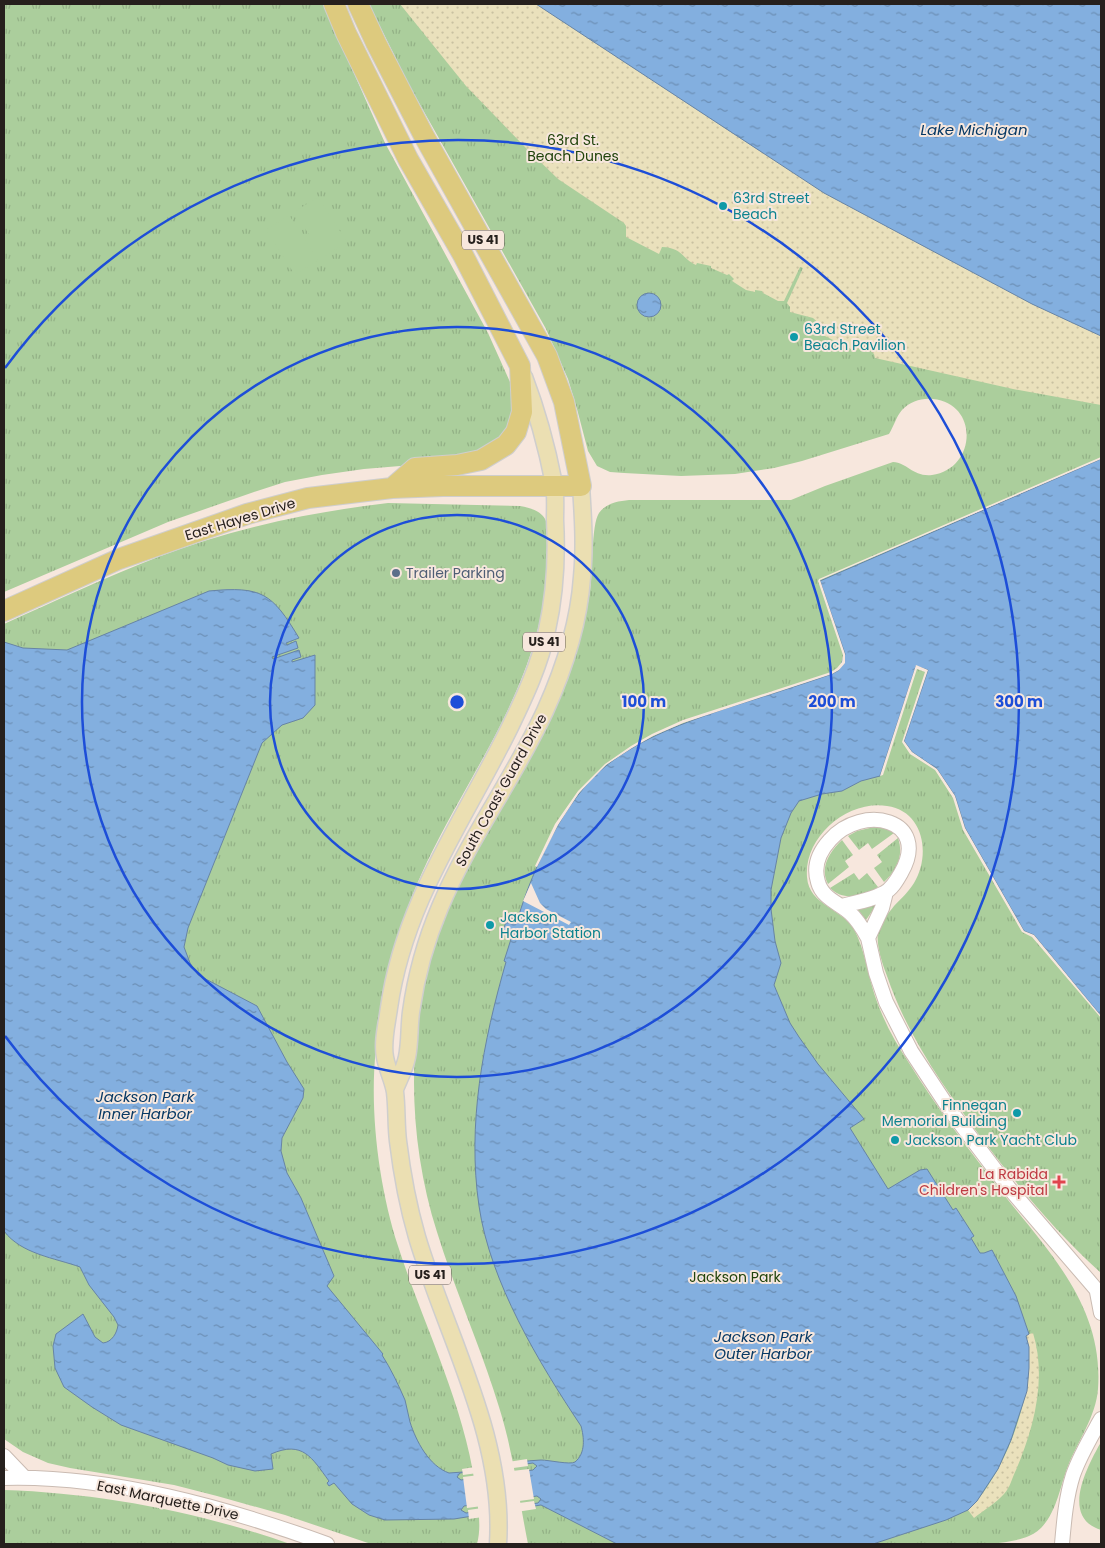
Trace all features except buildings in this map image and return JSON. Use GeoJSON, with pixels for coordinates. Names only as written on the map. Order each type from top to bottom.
{"type":"FeatureCollection","features":[{"type":"Feature","properties":{"kind":"highway","name":"US 41"},"geometry":{"type":"LineString","coordinates":[[334,4],[346,33],[408,159],[463,256],[520,366]]}},
{"type":"Feature","properties":{"kind":"highway","name":"US 41"},"geometry":{"type":"LineString","coordinates":[[358,4],[424,136],[547,356],[564,402],[574,443],[581,486]]}},
{"type":"Feature","properties":{"kind":"highway"},"geometry":{"type":"LineString","coordinates":[[392,488],[415,468],[481,460],[506,445],[516,432],[522,412],[520,366]]}},
{"type":"Feature","properties":{"kind":"highway","name":"East Hayes Drive"},"geometry":{"type":"LineString","coordinates":[[4,611],[119,559],[247,514],[308,498],[392,488],[581,486]]}},
{"type":"Feature","properties":{"kind":"main road","name":"US 41"},"geometry":{"type":"LineString","coordinates":[[520,366],[534,402],[554,486]]}},
{"type":"Feature","properties":{"kind":"main road","name":"South Coast Guard Drive"},"geometry":{"type":"LineString","coordinates":[[498,1544],[500,1520],[490,1456],[470,1386],[418,1241],[400,1156],[395,1089],[384,1055],[394,983],[408,930],[422,893],[440,855],[509,729],[535,672],[547,632],[557,560],[554,486]]}},
{"type":"Feature","properties":{"kind":"main road","name":"South Coast Guard Drive"},"geometry":{"type":"LineString","coordinates":[[395,1089],[407,1058],[411,1012],[419,973],[428,939],[440,908],[456,871],[544,712],[564,661],[575,623],[582,578],[584,526],[581,486]]}},
{"type":"Feature","properties":{"kind":"street"},"geometry":{"type":"LineString","coordinates":[[841,906],[864,901],[886,892],[897,881],[905,866],[908,851],[907,841],[902,829],[886,821],[872,819],[846,827],[833,837],[818,857],[816,864],[817,881],[826,896],[850,913],[868,938],[876,973],[886,1002],[910,1051],[950,1110],[1009,1188],[1099,1293],[1101,1313]]}},
{"type":"Feature","properties":{"kind":"street"},"geometry":{"type":"LineString","coordinates":[[868,938],[882,908],[886,892]]}},
{"type":"Feature","properties":{"kind":"street"},"geometry":{"type":"LineString","coordinates":[[1062,1544],[1067,1501],[1073,1475],[1101,1419]]}},
{"type":"Feature","properties":{"kind":"street"},"geometry":{"type":"LineString","coordinates":[[4,1456],[24,1478]]}},
{"type":"Feature","properties":{"kind":"street","name":"East Marquette Drive"},"geometry":{"type":"LineString","coordinates":[[4,1478],[64,1480],[124,1488],[248,1517],[327,1544]]}},
{"type":"Feature","properties":{"kind":"green space"},"geometry":{"type":"Polygon","coordinates":[[[4,4],[323,4],[385,143],[488,333],[515,393],[516,415],[498,446],[412,465],[364,469],[285,482],[168,522],[4,592],[4,4]]]}},
{"type":"Feature","properties":{"kind":"green space","name":"Jackson Park"},"geometry":{"type":"Polygon","coordinates":[[[369,4],[536,4],[824,193],[1032,304],[1101,336],[1101,459],[965,517],[928,670],[937,769],[1034,935],[1101,1016],[1101,1273],[1040,1211],[986,1144],[930,1064],[917,1043],[896,999],[880,954],[878,932],[885,918],[912,886],[919,872],[923,848],[921,836],[916,825],[909,816],[887,806],[857,809],[843,815],[820,835],[808,862],[807,877],[809,887],[820,901],[850,923],[855,931],[878,1005],[904,1055],[965,1144],[1054,1258],[1069,1281],[1092,1331],[1097,1359],[1098,1389],[1094,1409],[1068,1466],[1055,1506],[1045,1524],[1029,1536],[992,1544],[528,1544],[504,1424],[492,1385],[444,1254],[427,1196],[416,1122],[414,1085],[415,1047],[419,1010],[426,974],[448,905],[479,842],[548,724],[572,667],[585,620],[591,583],[593,538],[596,519],[605,507],[629,500],[791,500],[893,462],[920,474],[932,475],[947,470],[957,461],[964,450],[967,437],[965,424],[959,412],[948,403],[924,399],[913,402],[902,410],[889,434],[774,468],[735,474],[681,476],[610,472],[597,466],[588,451],[568,379],[546,329],[409,85],[369,4]]]}},
{"type":"Feature","properties":{"kind":"green space"},"geometry":{"type":"Polygon","coordinates":[[[318,197],[347,242],[324,257],[294,212],[318,197]]]}},
{"type":"Feature","properties":{"kind":"green space"},"geometry":{"type":"Polygon","coordinates":[[[289,215],[318,260],[295,275],[266,230],[289,215]]]}},
{"type":"Feature","properties":{"kind":"green space"},"geometry":{"type":"Polygon","coordinates":[[[388,503],[520,506],[538,512],[543,516],[548,528],[548,555],[544,599],[535,640],[522,678],[506,715],[427,862],[406,913],[393,958],[377,1042],[374,1072],[377,1148],[391,1223],[465,1435],[472,1467],[478,1511],[477,1544],[371,1544],[285,1515],[174,1485],[48,1463],[23,1452],[4,1439],[4,624],[139,565],[214,538],[271,523],[329,511],[388,503]]]}},
{"type":"Feature","properties":{"kind":"green space"},"geometry":{"type":"Polygon","coordinates":[[[874,827],[889,829],[894,833],[872,849],[868,843],[859,850],[848,836],[857,831],[874,827]]]}},
{"type":"Feature","properties":{"kind":"green space"},"geometry":{"type":"Polygon","coordinates":[[[898,838],[900,856],[893,872],[884,882],[874,868],[882,862],[877,855],[898,838]]]}},
{"type":"Feature","properties":{"kind":"green space"},"geometry":{"type":"Polygon","coordinates":[[[842,840],[853,855],[845,861],[849,867],[828,884],[825,866],[833,849],[842,840]]]}},
{"type":"Feature","properties":{"kind":"green space"},"geometry":{"type":"Polygon","coordinates":[[[854,873],[859,880],[867,873],[878,887],[867,893],[854,896],[841,895],[830,888],[854,873]]]}},
{"type":"Feature","properties":{"kind":"green space"},"geometry":{"type":"Polygon","coordinates":[[[873,905],[875,907],[866,920],[858,910],[873,905]]]}},
{"type":"Feature","properties":{"kind":"green space"},"geometry":{"type":"Polygon","coordinates":[[[1101,1442],[1101,1530],[1089,1524],[1082,1514],[1079,1503],[1084,1477],[1101,1442]]]}},
{"type":"Feature","properties":{"kind":"green space"},"geometry":{"type":"Polygon","coordinates":[[[4,1490],[76,1495],[149,1506],[221,1522],[290,1544],[4,1544],[4,1490]]]}},
{"type":"Feature","properties":{"kind":"sand","name":"63rd Street Beach"},"geometry":{"type":"Polygon","coordinates":[[[400,4],[536,4],[824,193],[1032,304],[1101,336],[1101,405],[1013,389],[875,358],[866,341],[863,340],[855,351],[821,334],[824,328],[813,318],[790,312],[790,307],[787,303],[803,268],[800,267],[784,301],[778,301],[762,291],[746,290],[732,281],[734,279],[729,274],[727,275],[711,268],[711,266],[697,263],[696,265],[674,249],[662,247],[659,254],[626,237],[626,226],[624,223],[558,179],[525,147],[466,86],[400,4]]]}},
{"type":"Feature","properties":{"kind":"sand"},"geometry":{"type":"Polygon","coordinates":[[[1033,1333],[1039,1367],[1039,1385],[1037,1403],[1028,1437],[1006,1492],[974,1518],[968,1510],[995,1475],[1016,1428],[1023,1404],[1027,1379],[1029,1356],[1026,1335],[1033,1333]]]}},
{"type":"Feature","properties":{"kind":"water","name":"Lake Michigan"},"geometry":{"type":"Polygon","coordinates":[[[536,4],[1101,4],[1101,336],[1032,304],[824,193],[536,4]]]}},
{"type":"Feature","properties":{"kind":"water"},"geometry":{"type":"Polygon","coordinates":[[[649,293],[657,297],[661,305],[657,313],[649,317],[641,313],[637,305],[641,297],[649,293]]]}},
{"type":"Feature","properties":{"kind":"water"},"geometry":{"type":"Polygon","coordinates":[[[1101,459],[1101,1016],[1034,935],[1024,931],[965,828],[955,796],[937,769],[912,752],[904,741],[928,670],[916,666],[880,776],[861,781],[842,791],[822,794],[799,801],[791,813],[781,838],[771,890],[775,941],[781,963],[774,985],[790,1023],[799,1037],[818,1064],[864,1119],[850,1128],[888,1189],[920,1170],[927,1169],[953,1210],[956,1208],[974,1236],[971,1238],[980,1253],[992,1250],[1016,1296],[1029,1334],[1026,1336],[1029,1347],[1027,1391],[1011,1440],[998,1469],[977,1501],[968,1510],[946,1520],[873,1544],[617,1544],[541,1505],[454,1519],[385,1520],[369,1515],[352,1504],[334,1483],[329,1486],[327,1483],[329,1481],[312,1459],[299,1450],[282,1450],[271,1454],[273,1469],[255,1471],[228,1465],[121,1425],[64,1387],[55,1368],[53,1346],[56,1334],[83,1314],[95,1337],[103,1343],[113,1337],[118,1325],[89,1285],[80,1267],[29,1250],[11,1239],[4,1231],[4,642],[23,648],[67,650],[209,591],[242,590],[254,592],[273,602],[299,638],[286,643],[287,645],[296,641],[298,648],[272,657],[273,659],[299,650],[301,657],[292,660],[292,662],[315,655],[315,705],[303,718],[282,725],[262,743],[188,928],[184,947],[190,963],[198,975],[257,1006],[304,1089],[303,1098],[282,1138],[281,1151],[287,1173],[301,1198],[334,1276],[327,1286],[383,1354],[405,1400],[409,1419],[420,1445],[435,1465],[449,1473],[541,1460],[572,1463],[579,1458],[583,1450],[581,1426],[533,1349],[505,1292],[485,1235],[479,1206],[475,1145],[479,1083],[490,1022],[506,962],[504,961],[512,936],[509,934],[510,932],[503,930],[508,917],[518,918],[532,878],[552,835],[577,796],[607,765],[635,746],[680,725],[839,670],[845,654],[820,581],[1101,459]],[[533,1463],[460,1473],[457,1477],[461,1480],[533,1470],[537,1466],[533,1463]],[[537,1496],[464,1506],[461,1510],[466,1513],[538,1503],[541,1499],[537,1496]]]}},
{"type":"Feature","properties":{"kind":"pier"},"geometry":{"type":"Polygon","coordinates":[[[1101,457],[1101,459],[820,580],[845,654],[845,663],[839,670],[832,674],[683,723],[653,736],[632,748],[606,765],[579,793],[558,825],[537,867],[535,866],[555,824],[578,791],[605,764],[631,746],[683,720],[831,672],[837,668],[842,662],[843,655],[818,581],[819,579],[1101,457]]]}},
{"type":"Feature","properties":{"kind":"pier"},"geometry":{"type":"Polygon","coordinates":[[[916,665],[928,670],[904,741],[912,752],[937,769],[955,796],[965,828],[1024,931],[1034,935],[1101,1018],[1032,937],[1022,932],[963,830],[953,798],[935,770],[910,754],[902,742],[925,672],[917,669],[883,775],[880,776],[916,665]]]}},
{"type":"Feature","properties":{"kind":"pier"},"geometry":{"type":"Polygon","coordinates":[[[531,883],[540,903],[546,909],[571,922],[569,925],[523,901],[531,883]]]}},
{"type":"Feature","properties":{"kind":"pier"},"geometry":{"type":"Polygon","coordinates":[[[527,1459],[528,1466],[463,1475],[462,1469],[527,1459]]]}},
{"type":"Feature","properties":{"kind":"pier"},"geometry":{"type":"Polygon","coordinates":[[[529,1469],[534,1499],[467,1508],[463,1477],[529,1469]]]}},
{"type":"Feature","properties":{"kind":"pier"},"geometry":{"type":"Polygon","coordinates":[[[534,1501],[536,1509],[469,1519],[468,1510],[534,1501]]]}},
{"type":"Feature","properties":{"kind":"place","name":"63rd Street Beach"},"geometry":{"type":"Point","coordinates":[723,206]}},
{"type":"Feature","properties":{"kind":"place","name":"63rd Street Beach Pavilion"},"geometry":{"type":"Point","coordinates":[794,337]}},
{"type":"Feature","properties":{"kind":"place","name":"Trailer Parking"},"geometry":{"type":"Point","coordinates":[396,573]}},
{"type":"Feature","properties":{"kind":"place","name":"Jackson Harbor Station"},"geometry":{"type":"Point","coordinates":[490,925]}},
{"type":"Feature","properties":{"kind":"place","name":"Finnegan Memorial Building"},"geometry":{"type":"Point","coordinates":[1017,1113]}},
{"type":"Feature","properties":{"kind":"place","name":"Jackson Park Yacht Club"},"geometry":{"type":"Point","coordinates":[895,1140]}},
{"type":"Feature","properties":{"kind":"place","name":"La Rabida Children's Hospital"},"geometry":{"type":"Point","coordinates":[1059,1182]}},
{"type":"Feature","properties":{"kind":"park label","name":"63rd St. Beach Dunes"},"geometry":{"type":"Point","coordinates":[573,148]}},
{"type":"Feature","properties":{"kind":"water label","name":"Jackson Park Inner Harbor"},"geometry":{"type":"Point","coordinates":[145,1106]}},
{"type":"Feature","properties":{"kind":"water label","name":"Jackson Park Outer Harbor"},"geometry":{"type":"Point","coordinates":[763,1346]}}]}
